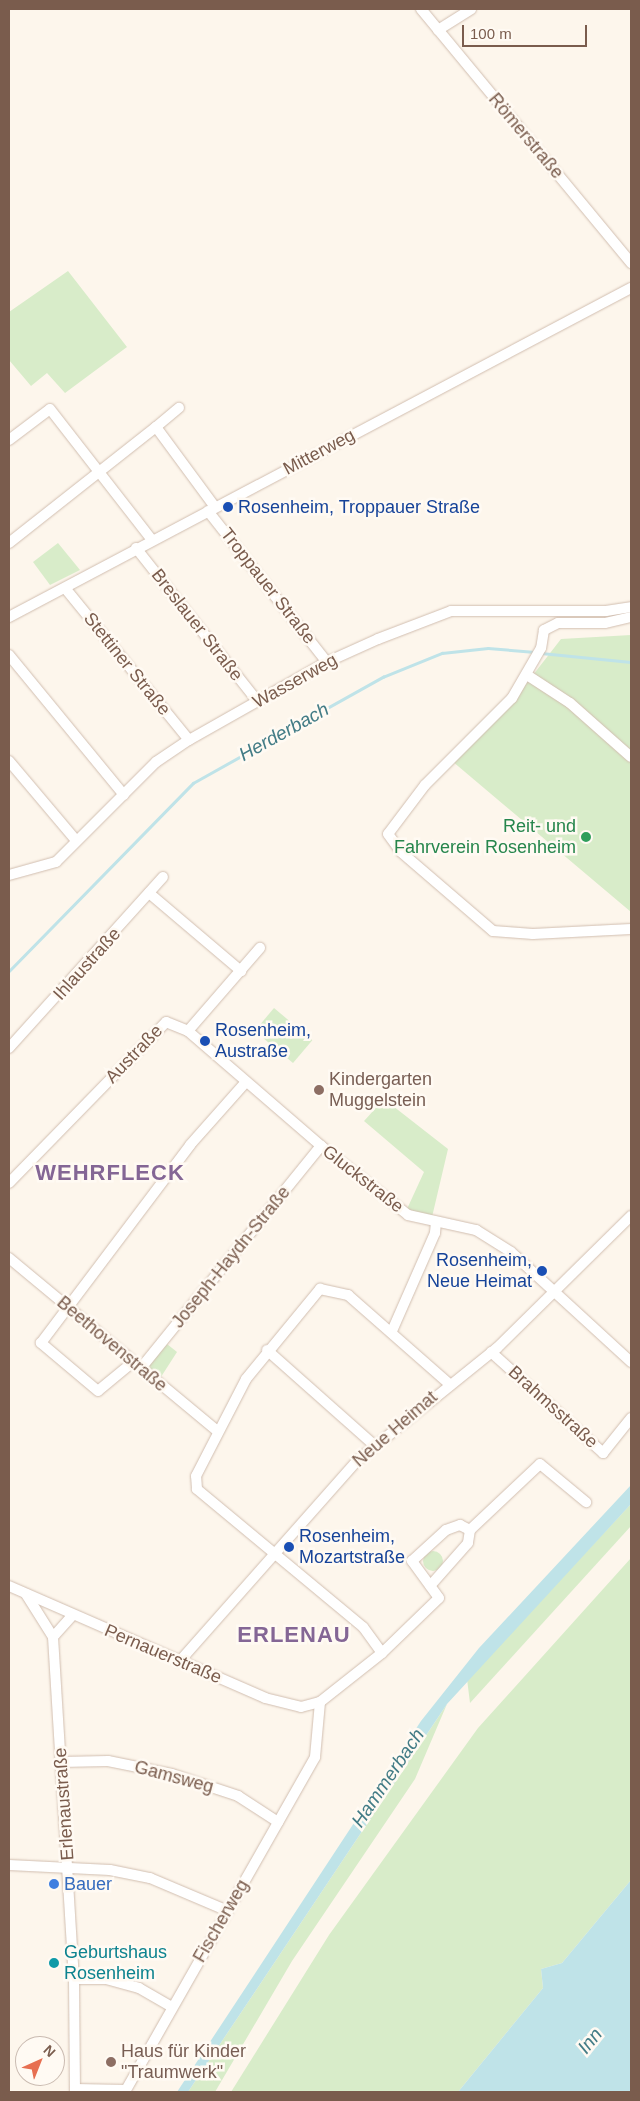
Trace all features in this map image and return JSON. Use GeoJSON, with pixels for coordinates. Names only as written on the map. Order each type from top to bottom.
{"type":"FeatureCollection","features":[{"type":"Feature","properties":{"kind":"street","name":"Römerstraße"},"geometry":{"type":"LineString","coordinates":[[421,9],[631,263]]}},
{"type":"Feature","properties":{"kind":"street"},"geometry":{"type":"LineString","coordinates":[[438,30],[471,9]]}},
{"type":"Feature","properties":{"kind":"street","name":"Mitterweg"},"geometry":{"type":"LineString","coordinates":[[9,617],[136,548],[631,288]]}},
{"type":"Feature","properties":{"kind":"street"},"geometry":{"type":"LineString","coordinates":[[9,543],[179,408]]}},
{"type":"Feature","properties":{"kind":"street"},"geometry":{"type":"LineString","coordinates":[[9,440],[50,409],[152,540]]}},
{"type":"Feature","properties":{"kind":"street","name":"Troppauer Straße"},"geometry":{"type":"LineString","coordinates":[[156,427],[212,509],[327,662]]}},
{"type":"Feature","properties":{"kind":"street","name":"Breslauer Straße"},"geometry":{"type":"LineString","coordinates":[[136,548],[258,702]]}},
{"type":"Feature","properties":{"kind":"street","name":"Stettiner Straße"},"geometry":{"type":"LineString","coordinates":[[65,588],[189,740]]}},
{"type":"Feature","properties":{"kind":"street","name":"Wasserweg"},"geometry":{"type":"LineString","coordinates":[[10,873],[56,862],[75,839],[124,795],[156,762],[189,740],[327,662],[451,611],[606,611],[631,607]]}},
{"type":"Feature","properties":{"kind":"street"},"geometry":{"type":"LineString","coordinates":[[631,617],[606,623],[558,623],[544,630],[541,648],[512,698],[425,786],[388,834],[401,852],[493,932],[532,934],[631,929]]}},
{"type":"Feature","properties":{"kind":"street"},"geometry":{"type":"LineString","coordinates":[[9,656],[124,795]]}},
{"type":"Feature","properties":{"kind":"street"},"geometry":{"type":"LineString","coordinates":[[527,675],[570,703],[631,758]]}},
{"type":"Feature","properties":{"kind":"street"},"geometry":{"type":"LineString","coordinates":[[9,761],[75,839]]}},
{"type":"Feature","properties":{"kind":"street","name":"Ihlaustraße"},"geometry":{"type":"LineString","coordinates":[[9,1048],[163,877]]}},
{"type":"Feature","properties":{"kind":"street"},"geometry":{"type":"LineString","coordinates":[[149,893],[241,971]]}},
{"type":"Feature","properties":{"kind":"street","name":"Austraße"},"geometry":{"type":"LineString","coordinates":[[9,1183],[166,1022],[188,1031],[260,948]]}},
{"type":"Feature","properties":{"kind":"street","name":"Gluckstraße"},"geometry":{"type":"LineString","coordinates":[[188,1031],[321,1146],[408,1214],[476,1230],[511,1252],[631,1362]]}},
{"type":"Feature","properties":{"kind":"street"},"geometry":{"type":"LineString","coordinates":[[68,1307],[190,1145],[246,1082]]}},
{"type":"Feature","properties":{"kind":"street","name":"Joseph-Haydn-Straße"},"geometry":{"type":"LineString","coordinates":[[68,1307],[41,1343],[44,1350],[98,1391],[137,1365],[321,1146]]}},
{"type":"Feature","properties":{"kind":"street","name":"Neue Heimat"},"geometry":{"type":"LineString","coordinates":[[179,1662],[374,1445],[448,1383],[491,1352],[556,1292],[631,1216]]}},
{"type":"Feature","properties":{"kind":"street"},"geometry":{"type":"LineString","coordinates":[[392,1331],[435,1233],[436,1222]]}},
{"type":"Feature","properties":{"kind":"street","name":"Beethovenstraße"},"geometry":{"type":"LineString","coordinates":[[9,1258],[216,1430]]}},
{"type":"Feature","properties":{"kind":"street"},"geometry":{"type":"LineString","coordinates":[[382,1653],[363,1627],[197,1489],[196,1476],[216,1430],[267,1350],[326,1287],[348,1295],[392,1331],[448,1383]]}},
{"type":"Feature","properties":{"kind":"street"},"geometry":{"type":"LineString","coordinates":[[267,1350],[374,1445]]}},
{"type":"Feature","properties":{"kind":"street","name":"Brahmsstraße"},"geometry":{"type":"LineString","coordinates":[[491,1352],[603,1453],[631,1418]]}},
{"type":"Feature","properties":{"kind":"street"},"geometry":{"type":"LineString","coordinates":[[430,1586],[468,1543],[470,1530],[540,1464],[586,1502]]}},
{"type":"Feature","properties":{"kind":"street"},"geometry":{"type":"LineString","coordinates":[[320,1702],[382,1653],[439,1598],[412,1561],[446,1530],[460,1525],[470,1530]]}},
{"type":"Feature","properties":{"kind":"street","name":"Pernauerstraße"},"geometry":{"type":"LineString","coordinates":[[9,1586],[265,1698],[301,1707],[320,1702]]}},
{"type":"Feature","properties":{"kind":"street","name":"Erlenaustraße"},"geometry":{"type":"LineString","coordinates":[[26,1594],[53,1637],[74,1979],[75,2091]]}},
{"type":"Feature","properties":{"kind":"street"},"geometry":{"type":"LineString","coordinates":[[53,1637],[74,1615]]}},
{"type":"Feature","properties":{"kind":"street","name":"Fischerweg"},"geometry":{"type":"LineString","coordinates":[[75,2091],[126,2090],[170,2006],[228,1911],[316,1757],[320,1702]]}},
{"type":"Feature","properties":{"kind":"street","name":"Gamsweg"},"geometry":{"type":"LineString","coordinates":[[61,1762],[108,1760],[172,1774],[238,1796],[278,1822]]}},
{"type":"Feature","properties":{"kind":"street"},"geometry":{"type":"LineString","coordinates":[[9,1865],[68,1868],[150,1878],[228,1911]]}},
{"type":"Feature","properties":{"kind":"street"},"geometry":{"type":"LineString","coordinates":[[74,1979],[106,1979],[139,1988],[170,2006]]}},
{"type":"Feature","properties":{"kind":"green space"},"geometry":{"type":"Polygon","coordinates":[[[68,271],[127,347],[65,393],[47,373],[31,386],[9,360],[9,312],[68,271]]]}},
{"type":"Feature","properties":{"kind":"green space"},"geometry":{"type":"Polygon","coordinates":[[[58,543],[80,570],[50,585],[33,562],[58,543]]]}},
{"type":"Feature","properties":{"kind":"green space","name":"Reit- und Fahrverein Rosenheim"},"geometry":{"type":"Polygon","coordinates":[[[631,635],[631,912],[452,761],[512,702],[561,639],[631,635]]]}},
{"type":"Feature","properties":{"kind":"green space"},"geometry":{"type":"Polygon","coordinates":[[[274,1008],[312,1040],[293,1063],[255,1031],[274,1008]]]}},
{"type":"Feature","properties":{"kind":"green space"},"geometry":{"type":"Polygon","coordinates":[[[384,1099],[448,1149],[432,1217],[407,1209],[424,1172],[364,1121],[384,1099]]]}},
{"type":"Feature","properties":{"kind":"green space"},"geometry":{"type":"Polygon","coordinates":[[[167,1344],[177,1352],[159,1380],[147,1368],[167,1344]]]}},
{"type":"Feature","properties":{"kind":"green space"},"geometry":{"type":"Polygon","coordinates":[[[631,1504],[631,1526],[470,1703],[467,1679],[631,1504]]]}},
{"type":"Feature","properties":{"kind":"green space"},"geometry":{"type":"Polygon","coordinates":[[[433,1551],[440,1554],[443,1561],[440,1568],[433,1571],[426,1568],[423,1561],[426,1554],[433,1551]]]}},
{"type":"Feature","properties":{"kind":"green space"},"geometry":{"type":"Polygon","coordinates":[[[631,1558],[631,1880],[562,1963],[541,1969],[543,1988],[458,2092],[231,2092],[329,1935],[478,1728],[631,1558]]]}},
{"type":"Feature","properties":{"kind":"green space"},"geometry":{"type":"Polygon","coordinates":[[[447,1704],[415,1779],[292,1961],[215,2092],[188,2092],[447,1704]]]}},
{"type":"Feature","properties":{"kind":"water","name":"Hammerbach"},"geometry":{"type":"Polygon","coordinates":[[[631,1485],[631,1504],[447,1704],[188,2092],[177,2092],[421,1721],[479,1648],[631,1485]]]}},
{"type":"Feature","properties":{"kind":"water","name":"Inn"},"geometry":{"type":"Polygon","coordinates":[[[631,1880],[631,2092],[458,2092],[543,1988],[541,1969],[562,1963],[631,1880]]]}},
{"type":"Feature","properties":{"kind":"waterway","name":"Herderbach"},"geometry":{"type":"LineString","coordinates":[[9,971],[193,783],[383,677],[442,653],[488,648],[535,652]]}},
{"type":"Feature","properties":{"kind":"waterway","name":"Herderbach"},"geometry":{"type":"LineString","coordinates":[[541,653],[631,662]]}},
{"type":"Feature","properties":{"kind":"place","name":"Rosenheim, Troppauer Straße"},"geometry":{"type":"Point","coordinates":[228,507]}},
{"type":"Feature","properties":{"kind":"place","name":"Reit- und Fahrverein Rosenheim"},"geometry":{"type":"Point","coordinates":[586,837]}},
{"type":"Feature","properties":{"kind":"place","name":"Rosenheim, Austraße"},"geometry":{"type":"Point","coordinates":[205,1041]}},
{"type":"Feature","properties":{"kind":"place","name":"Kindergarten Muggelstein"},"geometry":{"type":"Point","coordinates":[319,1090]}},
{"type":"Feature","properties":{"kind":"place","name":"Rosenheim, Neue Heimat"},"geometry":{"type":"Point","coordinates":[542,1271]}},
{"type":"Feature","properties":{"kind":"place","name":"Rosenheim, Mozartstraße"},"geometry":{"type":"Point","coordinates":[289,1547]}},
{"type":"Feature","properties":{"kind":"place","name":"Bauer"},"geometry":{"type":"Point","coordinates":[54,1884]}},
{"type":"Feature","properties":{"kind":"place","name":"Geburtshaus Rosenheim"},"geometry":{"type":"Point","coordinates":[54,1963]}},
{"type":"Feature","properties":{"kind":"place","name":"Haus für Kinder \"Traumwerk\""},"geometry":{"type":"Point","coordinates":[111,2062]}},
{"type":"Feature","properties":{"kind":"district","name":"WEHRFLECK"},"geometry":{"type":"Point","coordinates":[110,1173]}},
{"type":"Feature","properties":{"kind":"district","name":"ERLENAU"},"geometry":{"type":"Point","coordinates":[294,1635]}}]}
